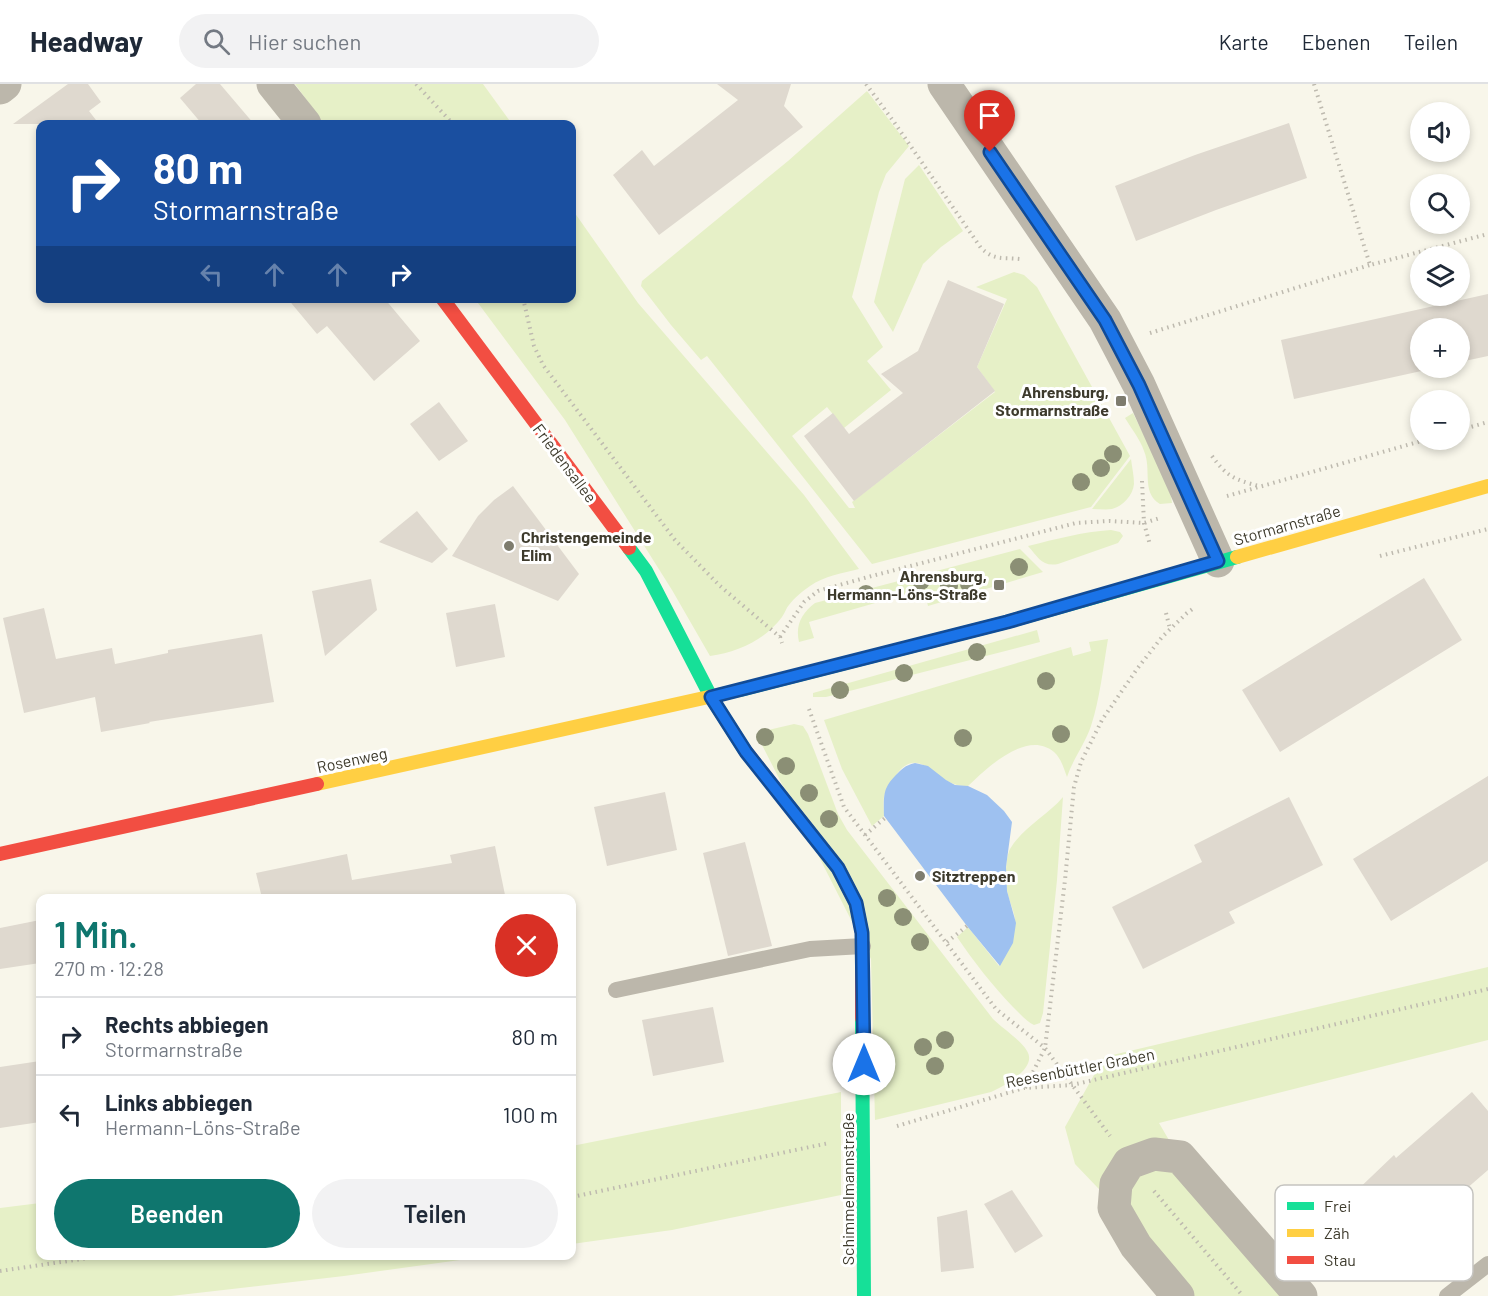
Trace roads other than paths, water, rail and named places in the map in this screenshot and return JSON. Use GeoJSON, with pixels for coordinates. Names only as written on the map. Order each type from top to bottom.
{"type":"FeatureCollection","features":[{"type":"Feature","properties":{"kind":"street"},"geometry":{"type":"LineString","coordinates":[[0,88],[5,84]]}},
{"type":"Feature","properties":{"kind":"street"},"geometry":{"type":"LineString","coordinates":[[273,84],[302,120]]}},
{"type":"Feature","properties":{"kind":"street"},"geometry":{"type":"LineString","coordinates":[[944,84],[1105,320],[1139,385],[1218,561]]}},
{"type":"Feature","properties":{"kind":"street","name":"Friedensallee"},"geometry":{"type":"LineString","coordinates":[[446,303],[646,571],[711,697]]}},
{"type":"Feature","properties":{"kind":"street","name":"Stormarnstraße"},"geometry":{"type":"LineString","coordinates":[[711,697],[1007,622],[1488,486]]}},
{"type":"Feature","properties":{"kind":"street","name":"Rosenweg"},"geometry":{"type":"LineString","coordinates":[[0,854],[711,697]]}},
{"type":"Feature","properties":{"kind":"street","name":"Schimmelmannstraße"},"geometry":{"type":"LineString","coordinates":[[711,697],[746,752],[838,868],[856,903],[863,946],[864,1296]]}},
{"type":"Feature","properties":{"kind":"street"},"geometry":{"type":"LineString","coordinates":[[1178,1296],[1136,1246],[1114,1208],[1116,1184],[1129,1163],[1154,1154],[1180,1157],[1275,1266]]}},
{"type":"Feature","properties":{"kind":"street"},"geometry":{"type":"LineString","coordinates":[[1288,1281],[1301,1296]]}},
{"type":"Feature","properties":{"kind":"lane"},"geometry":{"type":"LineString","coordinates":[[616,990],[810,949],[863,946]]}},
{"type":"Feature","properties":{"kind":"lane"},"geometry":{"type":"LineString","coordinates":[[1473,1276],[1488,1264]]}},
{"type":"Feature","properties":{"kind":"lane"},"geometry":{"type":"LineString","coordinates":[[1447,1296],[1466,1281]]}},
{"type":"Feature","properties":{"kind":"water"},"geometry":{"type":"Polygon","coordinates":[[[915,763],[928,766],[955,785],[968,786],[987,795],[1012,822],[1006,867],[1007,891],[1016,923],[1013,943],[1000,966],[884,816],[885,794],[888,785],[902,769],[915,763]]]}},
{"type":"Feature","properties":{"kind":"place","name":"Ahrensburg, Stormarnstraße"},"geometry":{"type":"Point","coordinates":[1121,401]}},
{"type":"Feature","properties":{"kind":"place","name":"Christengemeinde Elim"},"geometry":{"type":"Point","coordinates":[509,546]}},
{"type":"Feature","properties":{"kind":"place","name":"Ahrensburg, Hermann-Löns-Straße"},"geometry":{"type":"Point","coordinates":[999,585]}},
{"type":"Feature","properties":{"kind":"place","name":"Sitztreppen"},"geometry":{"type":"Point","coordinates":[920,876]}}]}
